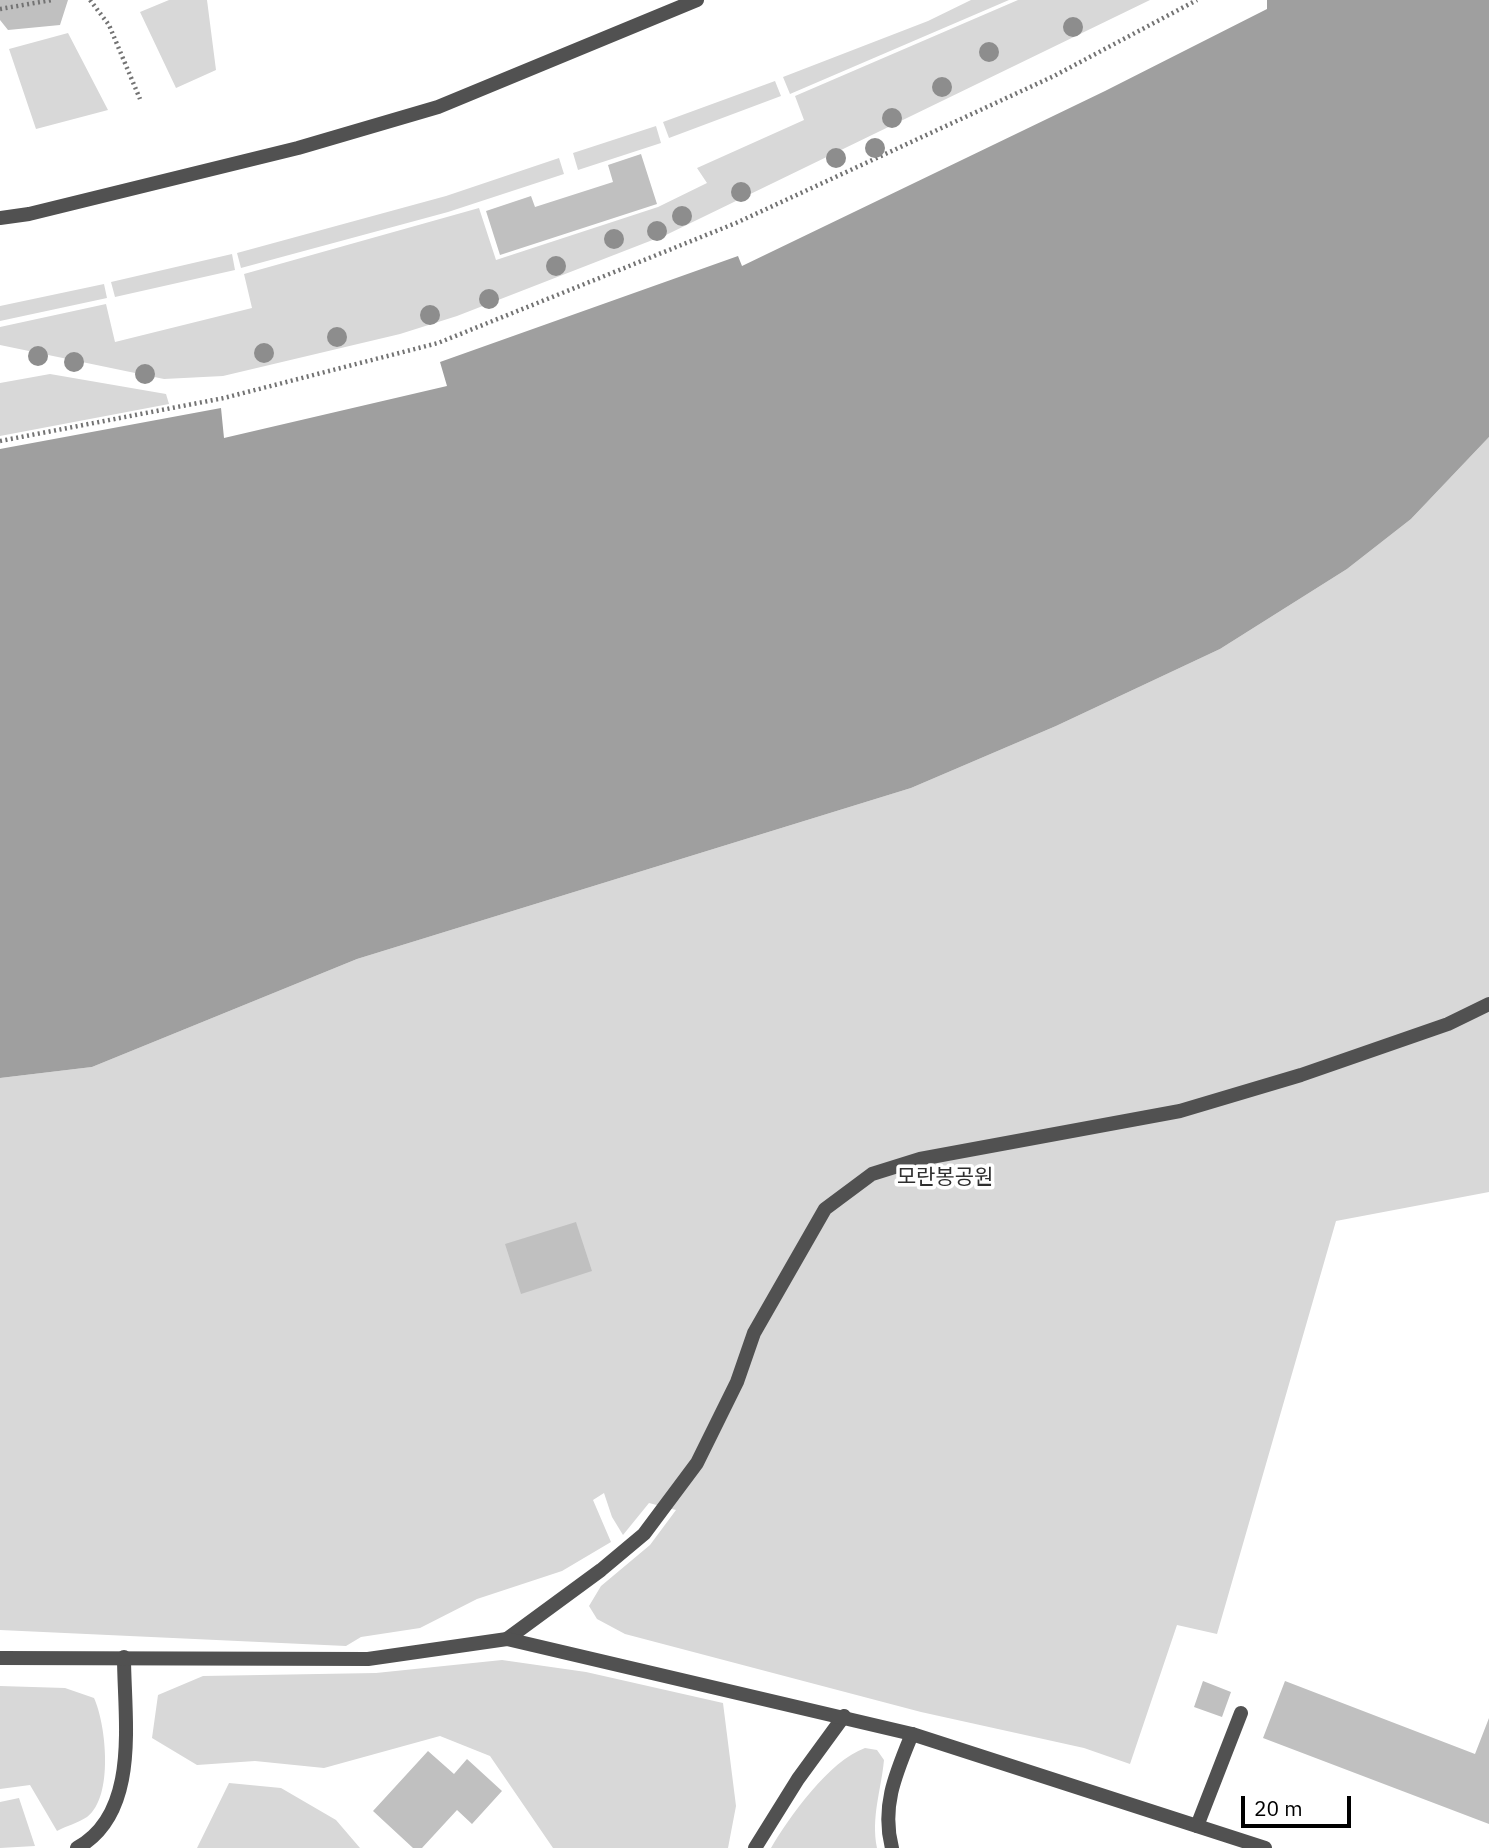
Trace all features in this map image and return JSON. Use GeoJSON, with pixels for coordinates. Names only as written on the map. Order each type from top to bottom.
{"type":"FeatureCollection","features":[{"type":"Feature","properties":{"kind":"street"},"geometry":{"type":"LineString","coordinates":[[0,218],[29,214],[298,148],[438,107],[697,0]]}},
{"type":"Feature","properties":{"kind":"street"},"geometry":{"type":"LineString","coordinates":[[507,1639],[644,1534],[697,1463],[737,1382],[754,1333],[825,1209],[872,1174],[920,1159],[1180,1111],[1301,1075],[1448,1024],[1489,1004]]}},
{"type":"Feature","properties":{"kind":"street"},"geometry":{"type":"LineString","coordinates":[[0,1657],[368,1659],[507,1639],[912,1734],[1264,1848]]}},
{"type":"Feature","properties":{"kind":"street"},"geometry":{"type":"LineString","coordinates":[[76,1848],[103,1827],[118,1800],[123,1766],[124,1657]]}},
{"type":"Feature","properties":{"kind":"street"},"geometry":{"type":"LineString","coordinates":[[1196,1826],[1241,1713]]}},
{"type":"Feature","properties":{"kind":"street"},"geometry":{"type":"LineString","coordinates":[[755,1848],[798,1779],[844,1716]]}},
{"type":"Feature","properties":{"kind":"street"},"geometry":{"type":"LineString","coordinates":[[892,1848],[886,1827],[887,1804],[912,1734]]}},
{"type":"Feature","properties":{"kind":"path"},"geometry":{"type":"LineString","coordinates":[[0,9],[51,0]]}},
{"type":"Feature","properties":{"kind":"path"},"geometry":{"type":"LineString","coordinates":[[90,0],[108,25],[140,99]]}},
{"type":"Feature","properties":{"kind":"path"},"geometry":{"type":"LineString","coordinates":[[0,441],[224,398],[438,343],[736,223],[1054,76],[1197,0]]}},
{"type":"Feature","properties":{"kind":"green space"},"geometry":{"type":"Polygon","coordinates":[[[169,0],[207,0],[216,70],[176,88],[140,12],[169,0]]]}},
{"type":"Feature","properties":{"kind":"green space"},"geometry":{"type":"Polygon","coordinates":[[[971,0],[1009,0],[790,94],[783,77],[928,21],[971,0]]]}},
{"type":"Feature","properties":{"kind":"green space"},"geometry":{"type":"Polygon","coordinates":[[[1018,0],[1150,0],[668,234],[457,316],[400,334],[223,376],[164,379],[0,345],[0,327],[106,304],[115,342],[252,308],[244,274],[479,208],[496,260],[658,207],[707,183],[697,168],[804,120],[795,96],[1018,0]]]}},
{"type":"Feature","properties":{"kind":"green space"},"geometry":{"type":"Polygon","coordinates":[[[68,33],[108,110],[36,129],[9,49],[68,33]]]}},
{"type":"Feature","properties":{"kind":"green space"},"geometry":{"type":"Polygon","coordinates":[[[775,81],[781,96],[669,138],[663,122],[775,81]]]}},
{"type":"Feature","properties":{"kind":"green space"},"geometry":{"type":"Polygon","coordinates":[[[656,126],[661,143],[578,170],[573,153],[656,126]]]}},
{"type":"Feature","properties":{"kind":"green space"},"geometry":{"type":"Polygon","coordinates":[[[559,158],[564,174],[448,212],[241,268],[237,253],[446,196],[559,158]]]}},
{"type":"Feature","properties":{"kind":"green space"},"geometry":{"type":"Polygon","coordinates":[[[232,254],[235,270],[115,297],[111,282],[232,254]]]}},
{"type":"Feature","properties":{"kind":"green space"},"geometry":{"type":"Polygon","coordinates":[[[104,284],[107,298],[0,321],[0,306],[104,284]]]}},
{"type":"Feature","properties":{"kind":"green space"},"geometry":{"type":"Polygon","coordinates":[[[50,374],[166,394],[169,404],[0,436],[0,383],[50,374]]]}},
{"type":"Feature","properties":{"kind":"green space","name":"모란봉공원"},"geometry":{"type":"Polygon","coordinates":[[[1489,437],[1489,1192],[1336,1221],[1217,1634],[1177,1625],[1130,1764],[1084,1748],[921,1712],[625,1634],[597,1619],[589,1606],[601,1586],[650,1545],[676,1510],[649,1503],[623,1535],[612,1517],[604,1493],[593,1500],[611,1542],[562,1571],[477,1599],[420,1628],[361,1637],[346,1646],[0,1630],[0,1078],[92,1067],[357,959],[911,788],[1056,726],[1220,649],[1347,569],[1411,519],[1489,437]]]}},
{"type":"Feature","properties":{"kind":"green space"},"geometry":{"type":"Polygon","coordinates":[[[502,1660],[586,1672],[723,1703],[736,1806],[728,1848],[553,1848],[490,1756],[440,1736],[324,1768],[255,1761],[197,1765],[152,1738],[158,1695],[203,1676],[376,1673],[502,1660]]]}},
{"type":"Feature","properties":{"kind":"green space"},"geometry":{"type":"Polygon","coordinates":[[[0,1686],[65,1688],[94,1698],[102,1725],[104,1777],[96,1807],[87,1817],[57,1831],[30,1785],[0,1789],[0,1686]]]}},
{"type":"Feature","properties":{"kind":"green space"},"geometry":{"type":"Polygon","coordinates":[[[865,1748],[877,1750],[884,1760],[876,1815],[877,1848],[771,1848],[824,1777],[851,1755],[865,1748]]]}},
{"type":"Feature","properties":{"kind":"green space"},"geometry":{"type":"Polygon","coordinates":[[[229,1783],[281,1788],[336,1820],[360,1848],[197,1848],[229,1783]]]}},
{"type":"Feature","properties":{"kind":"green space"},"geometry":{"type":"Polygon","coordinates":[[[19,1798],[35,1846],[0,1848],[0,1802],[19,1798]]]}},
{"type":"Feature","properties":{"kind":"shaded area"},"geometry":{"type":"Polygon","coordinates":[[[1267,0],[1489,0],[1489,437],[1411,519],[1347,569],[1220,649],[1056,726],[911,788],[357,959],[92,1067],[0,1078],[0,449],[221,408],[224,438],[447,386],[440,362],[738,256],[742,266],[1105,91],[1267,9],[1267,0]]]}},
{"type":"Feature","properties":{"kind":"building"},"geometry":{"type":"Polygon","coordinates":[[[0,0],[68,0],[60,25],[8,30],[0,20],[0,0]]]}},
{"type":"Feature","properties":{"kind":"building"},"geometry":{"type":"Polygon","coordinates":[[[641,154],[657,204],[500,255],[486,211],[531,196],[535,207],[613,182],[608,165],[641,154]]]}},
{"type":"Feature","properties":{"kind":"building"},"geometry":{"type":"Polygon","coordinates":[[[576,1222],[592,1271],[521,1294],[505,1244],[576,1222]]]}},
{"type":"Feature","properties":{"kind":"building"},"geometry":{"type":"Polygon","coordinates":[[[1203,1681],[1231,1692],[1222,1717],[1194,1707],[1203,1681]]]}},
{"type":"Feature","properties":{"kind":"building"},"geometry":{"type":"Polygon","coordinates":[[[1285,1681],[1475,1754],[1489,1718],[1489,1824],[1263,1738],[1285,1681]]]}},
{"type":"Feature","properties":{"kind":"building"},"geometry":{"type":"Polygon","coordinates":[[[428,1751],[454,1774],[467,1759],[502,1791],[472,1824],[457,1810],[422,1848],[413,1848],[373,1811],[428,1751]]]}}]}
